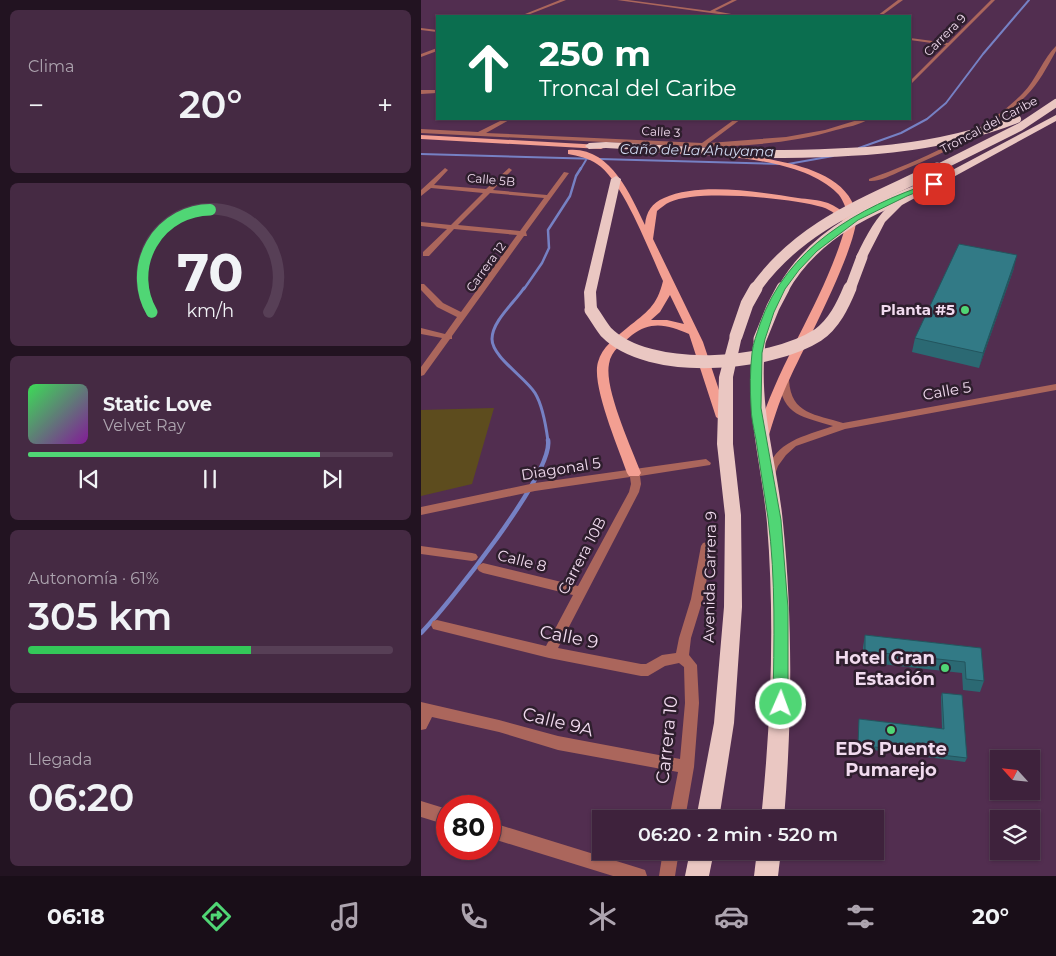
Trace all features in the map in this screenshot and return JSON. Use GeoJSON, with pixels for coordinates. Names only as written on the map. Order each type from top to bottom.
{"type":"FeatureCollection","features":[{"type":"Feature","properties":{"kind":"highway"},"geometry":{"type":"LineString","coordinates":[[587,151],[606,145],[764,154],[857,151],[912,146],[950,140],[1014,121],[1040,107],[1056,94]]}},
{"type":"Feature","properties":{"kind":"highway","name":"Troncal del Caribe"},"geometry":{"type":"LineString","coordinates":[[736,336],[751,295],[775,263],[811,231],[871,198],[1009,133],[1044,113],[1056,103]]}},
{"type":"Feature","properties":{"kind":"highway","name":"Troncal del Caribe"},"geometry":{"type":"LineString","coordinates":[[761,445],[756,408],[757,353],[769,312],[781,289],[796,268],[814,249],[855,218],[904,194],[934,184],[1056,117]]}},
{"type":"Feature","properties":{"kind":"highway"},"geometry":{"type":"LineString","coordinates":[[614,176],[589,292],[591,310],[598,323],[619,341],[640,351],[665,358],[693,362],[724,362],[754,358],[781,351],[807,341],[826,328],[837,314],[845,299],[879,222],[898,203],[934,184]]}},
{"type":"Feature","properties":{"kind":"highway","name":"Avenida Carrera 9"},"geometry":{"type":"LineString","coordinates":[[709,810],[724,723],[733,606],[733,515],[725,444],[726,377],[736,336]]}},
{"type":"Feature","properties":{"kind":"highway"},"geometry":{"type":"LineString","coordinates":[[761,445],[769,478],[775,520],[781,608],[778,768],[773,810]]}},
{"type":"Feature","properties":{"kind":"highway"},"geometry":{"type":"LineString","coordinates":[[697,876],[700,860]]}},
{"type":"Feature","properties":{"kind":"highway"},"geometry":{"type":"LineString","coordinates":[[766,876],[768,860]]}},
{"type":"Feature","properties":{"kind":"main road"},"geometry":{"type":"LineString","coordinates":[[421,138],[587,151],[607,165],[630,199],[667,281],[698,342],[721,408],[725,444]]}},
{"type":"Feature","properties":{"kind":"main road"},"geometry":{"type":"LineString","coordinates":[[421,143],[739,156],[773,161],[801,168],[835,185],[847,202],[852,214],[845,244],[812,322],[771,407],[761,445]]}},
{"type":"Feature","properties":{"kind":"main road"},"geometry":{"type":"LineString","coordinates":[[649,240],[651,214],[654,208],[662,201],[696,193],[725,193],[825,205],[840,213],[850,223]]}},
{"type":"Feature","properties":{"kind":"main road"},"geometry":{"type":"LineString","coordinates":[[634,472],[603,384],[603,363],[611,347],[624,334],[640,324],[656,310],[665,295],[667,281]]}},
{"type":"Feature","properties":{"kind":"main road"},"geometry":{"type":"LineString","coordinates":[[640,324],[669,322],[682,326],[692,332]]}},
{"type":"Feature","properties":{"kind":"street"},"geometry":{"type":"LineString","coordinates":[[525,15],[564,0]]}},
{"type":"Feature","properties":{"kind":"street"},"geometry":{"type":"LineString","coordinates":[[619,0],[711,14],[732,15]]}},
{"type":"Feature","properties":{"kind":"street"},"geometry":{"type":"LineString","coordinates":[[711,14],[735,0]]}},
{"type":"Feature","properties":{"kind":"street"},"geometry":{"type":"LineString","coordinates":[[717,13],[743,0]]}},
{"type":"Feature","properties":{"kind":"street"},"geometry":{"type":"LineString","coordinates":[[880,15],[901,0]]}},
{"type":"Feature","properties":{"kind":"street","name":"Carrera 9"},"geometry":{"type":"LineString","coordinates":[[911,83],[992,0]]}},
{"type":"Feature","properties":{"kind":"street"},"geometry":{"type":"LineString","coordinates":[[421,29],[436,31]]}},
{"type":"Feature","properties":{"kind":"street"},"geometry":{"type":"LineString","coordinates":[[911,39],[949,44]]}},
{"type":"Feature","properties":{"kind":"street"},"geometry":{"type":"LineString","coordinates":[[873,180],[956,141],[1012,106],[1024,95],[1056,47]]}},
{"type":"Feature","properties":{"kind":"street"},"geometry":{"type":"LineString","coordinates":[[421,56],[436,49]]}},
{"type":"Feature","properties":{"kind":"street"},"geometry":{"type":"LineString","coordinates":[[421,92],[436,92]]}},
{"type":"Feature","properties":{"kind":"street"},"geometry":{"type":"LineString","coordinates":[[421,96],[436,96]]}},
{"type":"Feature","properties":{"kind":"street"},"geometry":{"type":"LineString","coordinates":[[478,134],[507,120]]}},
{"type":"Feature","properties":{"kind":"street"},"geometry":{"type":"LineString","coordinates":[[703,145],[737,120]]}},
{"type":"Feature","properties":{"kind":"street","name":"Calle 3"},"geometry":{"type":"LineString","coordinates":[[421,131],[703,145],[768,142],[805,137],[863,120]]}},
{"type":"Feature","properties":{"kind":"street"},"geometry":{"type":"LineString","coordinates":[[421,193],[445,170]]}},
{"type":"Feature","properties":{"kind":"street"},"geometry":{"type":"LineString","coordinates":[[426,254],[509,170]]}},
{"type":"Feature","properties":{"kind":"street","name":"Carrera 12"},"geometry":{"type":"LineString","coordinates":[[423,369],[449,337],[567,173]]}},
{"type":"Feature","properties":{"kind":"street","name":"Calle 5B"},"geometry":{"type":"LineString","coordinates":[[429,186],[550,197]]}},
{"type":"Feature","properties":{"kind":"street"},"geometry":{"type":"LineString","coordinates":[[421,224],[524,234]]}},
{"type":"Feature","properties":{"kind":"street"},"geometry":{"type":"LineString","coordinates":[[421,286],[440,305],[463,316]]}},
{"type":"Feature","properties":{"kind":"street"},"geometry":{"type":"LineString","coordinates":[[421,331],[449,337]]}},
{"type":"Feature","properties":{"kind":"street","name":"Calle 5"},"geometry":{"type":"LineString","coordinates":[[785,376],[783,394],[789,403],[800,412],[843,426]]}},
{"type":"Feature","properties":{"kind":"street","name":"Calle 5"},"geometry":{"type":"LineString","coordinates":[[769,478],[773,465],[792,444],[843,426],[1056,387]]}},
{"type":"Feature","properties":{"kind":"street","name":"Diagonal 5"},"geometry":{"type":"LineString","coordinates":[[421,511],[535,487],[706,463]]}},
{"type":"Feature","properties":{"kind":"street","name":"Carrera 10B"},"geometry":{"type":"LineString","coordinates":[[549,652],[634,492],[636,484],[634,472]]}},
{"type":"Feature","properties":{"kind":"street","name":"Carrera 10"},"geometry":{"type":"LineString","coordinates":[[679,810],[687,767],[693,692],[686,661],[685,638],[697,599],[707,546]]}},
{"type":"Feature","properties":{"kind":"street"},"geometry":{"type":"LineString","coordinates":[[421,550],[472,556]]}},
{"type":"Feature","properties":{"kind":"street","name":"Calle 8"},"geometry":{"type":"LineString","coordinates":[[483,568],[582,592]]}},
{"type":"Feature","properties":{"kind":"street","name":"Calle 9"},"geometry":{"type":"LineString","coordinates":[[437,625],[549,652],[648,670],[662,661],[686,661]]}},
{"type":"Feature","properties":{"kind":"street"},"geometry":{"type":"LineString","coordinates":[[421,724],[425,709]]}},
{"type":"Feature","properties":{"kind":"street","name":"Calle 9A"},"geometry":{"type":"LineString","coordinates":[[425,709],[499,726],[558,743],[687,767]]}},
{"type":"Feature","properties":{"kind":"street"},"geometry":{"type":"LineString","coordinates":[[421,809],[436,814]]}},
{"type":"Feature","properties":{"kind":"street"},"geometry":{"type":"LineString","coordinates":[[501,833],[639,876]]}},
{"type":"Feature","properties":{"kind":"street"},"geometry":{"type":"LineString","coordinates":[[667,876],[670,860]]}},
{"type":"Feature","properties":{"kind":"shaded area"},"geometry":{"type":"Polygon","coordinates":[[[494,408],[472,484],[421,496],[421,410],[494,408]]]}},
{"type":"Feature","properties":{"kind":"building","name":"Planta #5"},"geometry":{"type":"Polygon","coordinates":[[[959,244],[1017,255],[983,353],[915,338],[959,244]]]}},
{"type":"Feature","properties":{"kind":"building"},"geometry":{"type":"Polygon","coordinates":[[[865,635],[981,648],[984,681],[966,679],[965,662],[865,651],[865,635]]]}},
{"type":"Feature","properties":{"kind":"building","name":"EDS Puente Pumarejo"},"geometry":{"type":"Polygon","coordinates":[[[942,693],[962,695],[967,758],[858,745],[859,719],[944,729],[942,693]]]}},
{"type":"Feature","properties":{"kind":"waterway","name":"Caño de La Ahuyama"},"geometry":{"type":"LineString","coordinates":[[859,148],[901,133],[927,119],[946,103],[983,54],[1029,0]]}},
{"type":"Feature","properties":{"kind":"waterway","name":"Caño de La Ahuyama"},"geometry":{"type":"LineString","coordinates":[[421,154],[781,164]]}},
{"type":"Feature","properties":{"kind":"waterway","name":"Caño de La Ahuyama"},"geometry":{"type":"LineString","coordinates":[[788,164],[833,156]]}},
{"type":"Feature","properties":{"kind":"waterway"},"geometry":{"type":"LineString","coordinates":[[580,170],[586,160]]}},
{"type":"Feature","properties":{"kind":"waterway"},"geometry":{"type":"LineString","coordinates":[[524,289],[542,263],[549,248],[548,230],[570,196],[576,176],[581,168]]}},
{"type":"Feature","properties":{"kind":"waterway"},"geometry":{"type":"LineString","coordinates":[[524,288],[496,325],[493,332],[493,346],[503,360],[531,387],[538,398],[548,440]]}},
{"type":"Feature","properties":{"kind":"waterway"},"geometry":{"type":"LineString","coordinates":[[421,633],[453,596],[497,539],[534,480],[545,457],[548,440]]}},
{"type":"Feature","properties":{"kind":"place","name":"Planta #5"},"geometry":{"type":"Point","coordinates":[965,310]}},
{"type":"Feature","properties":{"kind":"place","name":"Hotel Gran Estación"},"geometry":{"type":"Point","coordinates":[945,668]}},
{"type":"Feature","properties":{"kind":"place","name":"EDS Puente Pumarejo"},"geometry":{"type":"Point","coordinates":[891,730]}},
{"type":"Feature","properties":{"kind":"route"},"geometry":{"type":"LineString","coordinates":[[781,704],[781,608],[775,520],[756,408],[757,353],[760,339],[769,312],[781,289],[796,268],[814,249],[855,218],[904,194],[934,184]]}}]}
